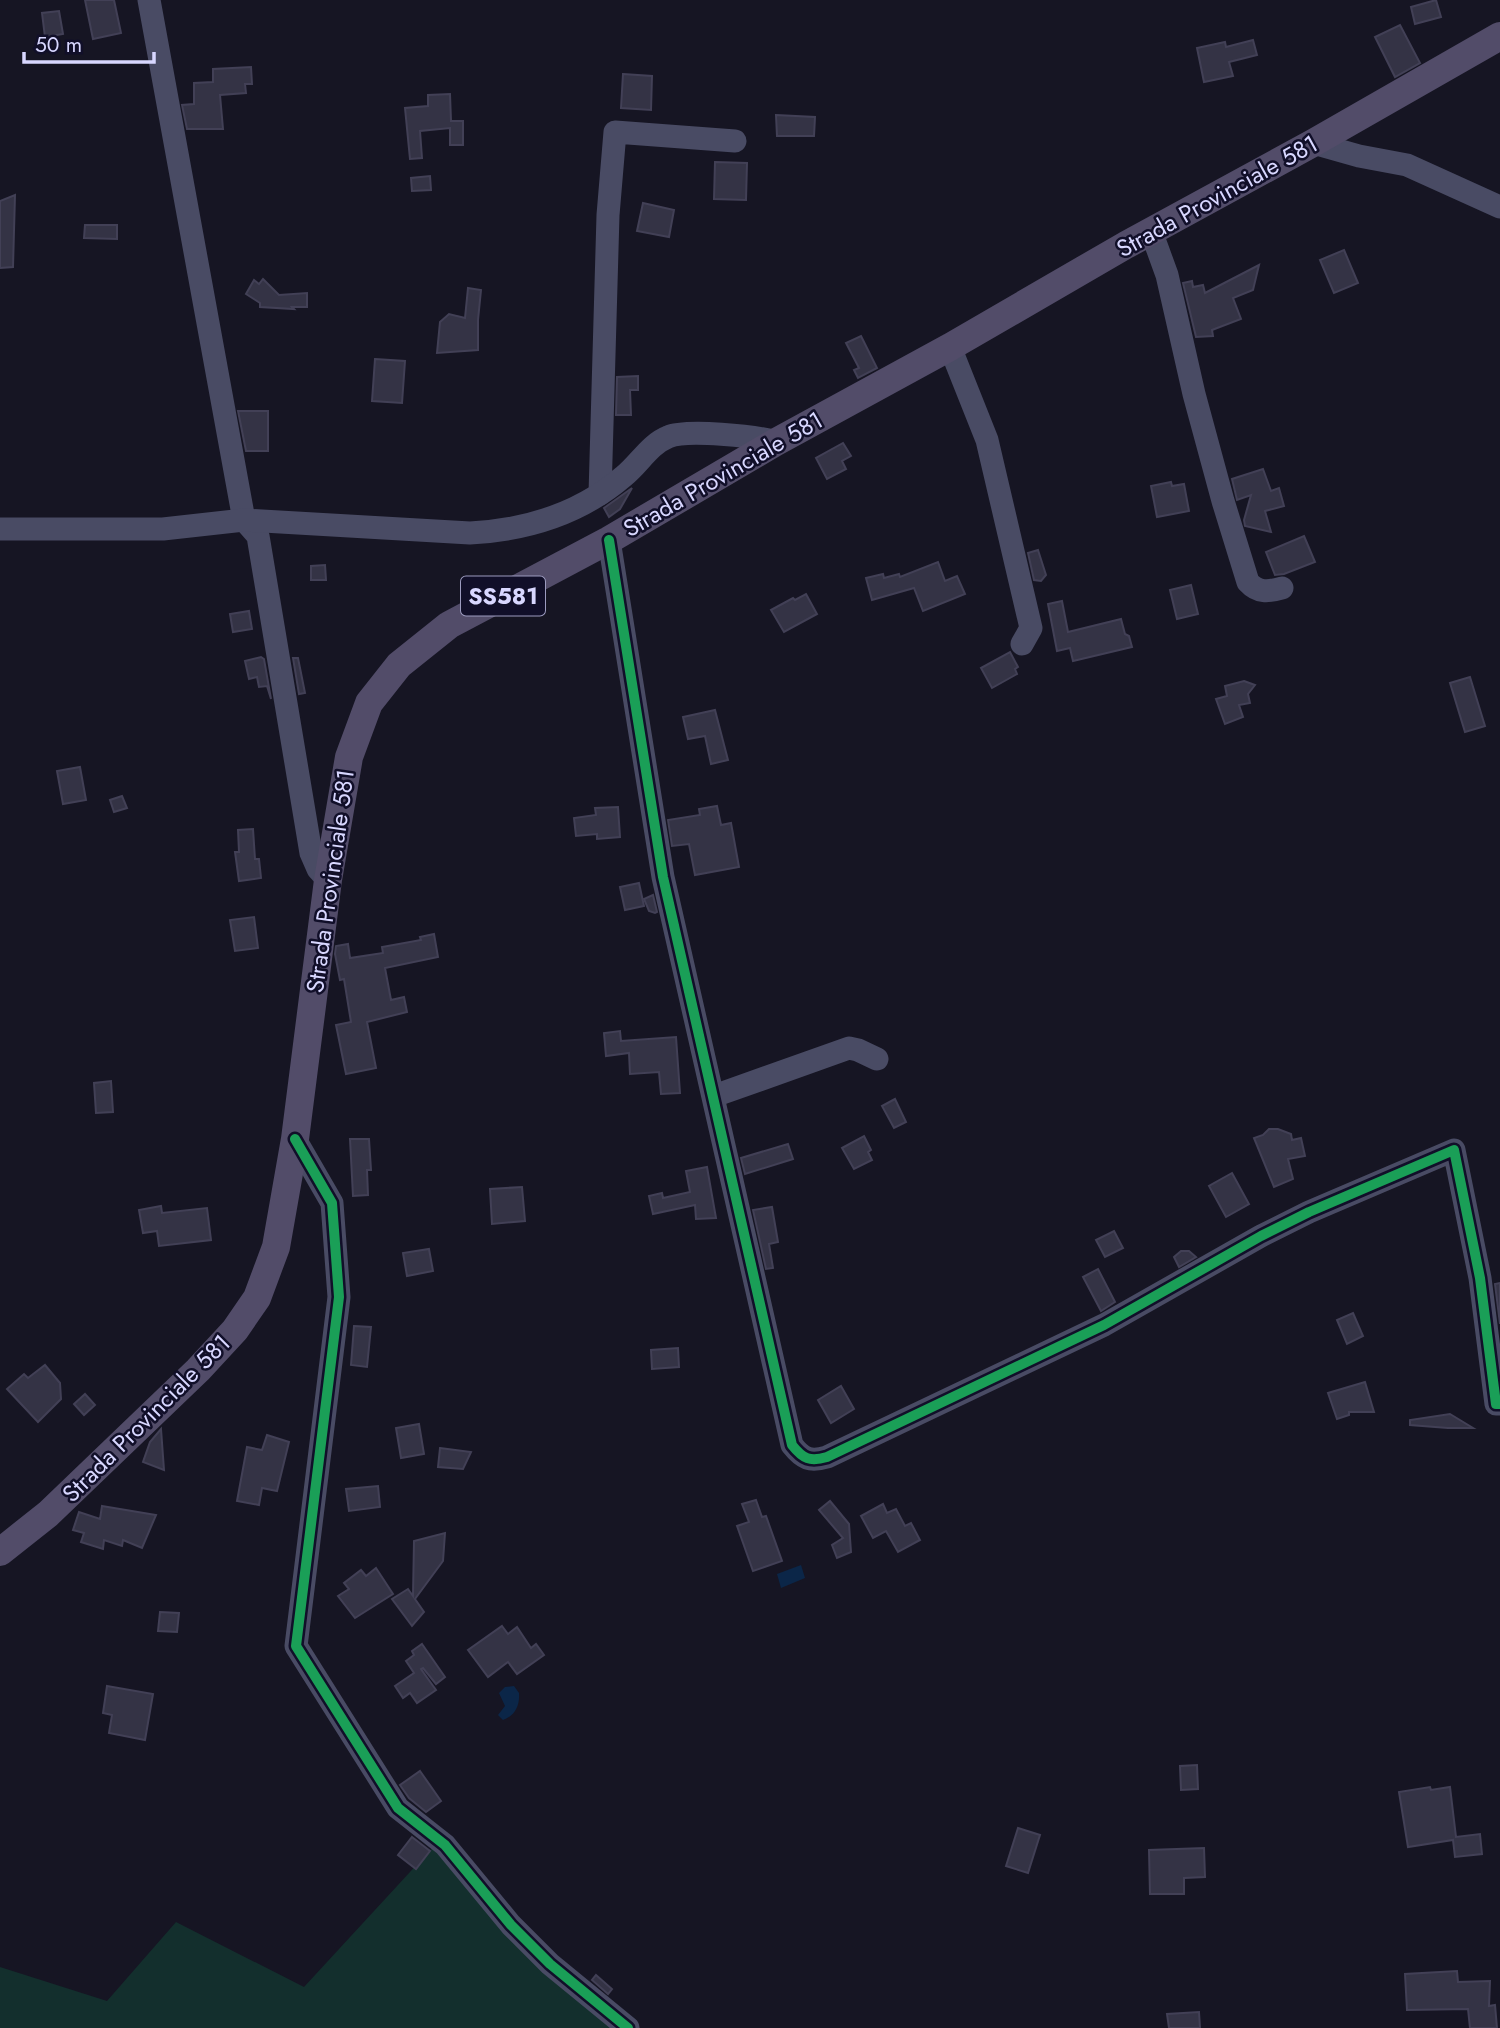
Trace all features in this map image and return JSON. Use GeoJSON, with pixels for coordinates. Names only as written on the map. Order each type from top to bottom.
{"type":"FeatureCollection","features":[{"type":"Feature","properties":{"kind":"main road","name":"Strada Provinciale 581"},"geometry":{"type":"LineString","coordinates":[[0,1552],[48,1514],[198,1370],[235,1331],[257,1298],[276,1247],[295,1139],[328,880],[349,757],[369,703],[399,665],[449,625],[609,540],[776,442],[950,347],[1500,36]]}},
{"type":"Feature","properties":{"kind":"street"},"geometry":{"type":"LineString","coordinates":[[149,0],[244,520],[258,536],[311,853],[318,869],[328,880]]}},
{"type":"Feature","properties":{"kind":"street"},"geometry":{"type":"LineString","coordinates":[[600,494],[608,215],[615,132],[735,141]]}},
{"type":"Feature","properties":{"kind":"street"},"geometry":{"type":"LineString","coordinates":[[1313,143],[1359,156],[1407,165],[1500,207]]}},
{"type":"Feature","properties":{"kind":"street"},"geometry":{"type":"LineString","coordinates":[[1152,231],[1167,275],[1205,434],[1248,582],[1263,592],[1282,588]]}},
{"type":"Feature","properties":{"kind":"street"},"geometry":{"type":"LineString","coordinates":[[950,347],[988,440],[1031,628],[1022,644]]}},
{"type":"Feature","properties":{"kind":"street"},"geometry":{"type":"LineString","coordinates":[[0,529],[163,528],[244,520],[470,533],[505,531],[555,518],[600,494],[624,476],[657,443],[672,435],[760,437],[776,442]]}},
{"type":"Feature","properties":{"kind":"street"},"geometry":{"type":"LineString","coordinates":[[609,540],[663,877],[792,1445],[800,1456],[812,1461],[827,1457],[1104,1325],[1261,1236],[1309,1212],[1454,1150],[1480,1278],[1496,1404],[1500,1404]]}},
{"type":"Feature","properties":{"kind":"street"},"geometry":{"type":"LineString","coordinates":[[714,1096],[849,1048],[877,1059]]}},
{"type":"Feature","properties":{"kind":"street"},"geometry":{"type":"LineString","coordinates":[[295,1139],[332,1203],[340,1297],[296,1646],[398,1808],[446,1844],[511,1924],[550,1964],[628,2028]]}},
{"type":"Feature","properties":{"kind":"green space"},"geometry":{"type":"Polygon","coordinates":[[[433,1847],[614,2028],[0,2028],[0,1967],[107,2001],[176,1922],[304,1987],[433,1847]]]}},
{"type":"Feature","properties":{"kind":"water"},"geometry":{"type":"Polygon","coordinates":[[[801,1565],[805,1578],[781,1588],[777,1574],[801,1565]]]}},
{"type":"Feature","properties":{"kind":"water"},"geometry":{"type":"Polygon","coordinates":[[[514,1686],[519,1693],[518,1706],[511,1716],[503,1720],[498,1715],[505,1706],[499,1693],[505,1687],[514,1686]]]}},
{"type":"Feature","properties":{"kind":"building"},"geometry":{"type":"Polygon","coordinates":[[[85,0],[114,0],[121,33],[93,39],[85,0]]]}},
{"type":"Feature","properties":{"kind":"building"},"geometry":{"type":"Polygon","coordinates":[[[1436,0],[1441,17],[1415,24],[1411,7],[1436,0]]]}},
{"type":"Feature","properties":{"kind":"building"},"geometry":{"type":"Polygon","coordinates":[[[59,11],[63,34],[45,37],[42,13],[59,11]]]}},
{"type":"Feature","properties":{"kind":"building"},"geometry":{"type":"Polygon","coordinates":[[[1400,25],[1420,63],[1395,77],[1375,37],[1400,25]]]}},
{"type":"Feature","properties":{"kind":"building"},"geometry":{"type":"Polygon","coordinates":[[[1253,40],[1257,55],[1229,62],[1233,76],[1204,82],[1197,48],[1225,42],[1226,47],[1253,40]]]}},
{"type":"Feature","properties":{"kind":"building"},"geometry":{"type":"Polygon","coordinates":[[[251,67],[252,84],[245,84],[246,93],[220,95],[223,129],[187,129],[182,105],[194,104],[194,83],[213,82],[213,69],[251,67]]]}},
{"type":"Feature","properties":{"kind":"building"},"geometry":{"type":"Polygon","coordinates":[[[623,74],[652,76],[651,110],[621,108],[623,74]]]}},
{"type":"Feature","properties":{"kind":"building"},"geometry":{"type":"Polygon","coordinates":[[[450,94],[451,121],[463,121],[463,145],[450,145],[450,128],[420,131],[422,158],[410,159],[405,108],[428,106],[428,95],[450,94]]]}},
{"type":"Feature","properties":{"kind":"building"},"geometry":{"type":"Polygon","coordinates":[[[776,115],[815,117],[814,136],[777,136],[776,115]]]}},
{"type":"Feature","properties":{"kind":"building"},"geometry":{"type":"Polygon","coordinates":[[[715,162],[747,163],[746,200],[714,199],[715,162]]]}},
{"type":"Feature","properties":{"kind":"building"},"geometry":{"type":"Polygon","coordinates":[[[430,176],[431,190],[412,191],[411,178],[430,176]]]}},
{"type":"Feature","properties":{"kind":"building"},"geometry":{"type":"Polygon","coordinates":[[[15,195],[13,267],[0,268],[0,201],[15,195]]]}},
{"type":"Feature","properties":{"kind":"building"},"geometry":{"type":"Polygon","coordinates":[[[643,203],[674,210],[669,237],[637,231],[643,203]]]}},
{"type":"Feature","properties":{"kind":"building"},"geometry":{"type":"Polygon","coordinates":[[[85,225],[117,225],[117,239],[84,238],[85,225]]]}},
{"type":"Feature","properties":{"kind":"building"},"geometry":{"type":"Polygon","coordinates":[[[1344,250],[1358,283],[1334,293],[1320,260],[1344,250]]]}},
{"type":"Feature","properties":{"kind":"building"},"geometry":{"type":"Polygon","coordinates":[[[1259,265],[1253,290],[1233,298],[1241,319],[1212,330],[1213,336],[1196,337],[1183,283],[1192,281],[1193,287],[1203,285],[1205,293],[1259,265]]]}},
{"type":"Feature","properties":{"kind":"building"},"geometry":{"type":"Polygon","coordinates":[[[263,279],[279,295],[307,293],[307,307],[260,307],[260,303],[246,294],[254,280],[259,284],[263,279]]]}},
{"type":"Feature","properties":{"kind":"building"},"geometry":{"type":"Polygon","coordinates":[[[468,288],[481,290],[478,350],[437,353],[440,322],[449,314],[465,318],[468,288]]]}},
{"type":"Feature","properties":{"kind":"building"},"geometry":{"type":"Polygon","coordinates":[[[861,336],[877,368],[858,378],[854,370],[859,368],[846,343],[861,336]]]}},
{"type":"Feature","properties":{"kind":"building"},"geometry":{"type":"Polygon","coordinates":[[[375,359],[405,361],[402,403],[372,401],[375,359]]]}},
{"type":"Feature","properties":{"kind":"building"},"geometry":{"type":"Polygon","coordinates":[[[638,376],[638,390],[630,390],[631,415],[616,415],[617,377],[638,376]]]}},
{"type":"Feature","properties":{"kind":"building"},"geometry":{"type":"Polygon","coordinates":[[[238,411],[268,411],[268,451],[246,451],[238,411]]]}},
{"type":"Feature","properties":{"kind":"building"},"geometry":{"type":"Polygon","coordinates":[[[843,443],[851,456],[842,461],[846,469],[827,479],[816,458],[843,443]]]}},
{"type":"Feature","properties":{"kind":"building"},"geometry":{"type":"Polygon","coordinates":[[[1263,469],[1271,491],[1279,488],[1284,506],[1265,511],[1271,532],[1245,526],[1244,520],[1251,495],[1237,500],[1232,479],[1263,469]]]}},
{"type":"Feature","properties":{"kind":"building"},"geometry":{"type":"Polygon","coordinates":[[[1171,482],[1172,486],[1184,484],[1189,511],[1157,517],[1151,486],[1171,482]]]}},
{"type":"Feature","properties":{"kind":"building"},"geometry":{"type":"Polygon","coordinates":[[[632,488],[620,509],[609,517],[604,508],[632,488]]]}},
{"type":"Feature","properties":{"kind":"building"},"geometry":{"type":"Polygon","coordinates":[[[1304,536],[1315,562],[1275,575],[1266,552],[1304,536]]]}},
{"type":"Feature","properties":{"kind":"building"},"geometry":{"type":"Polygon","coordinates":[[[1038,550],[1046,575],[1041,581],[1034,580],[1028,553],[1038,550]]]}},
{"type":"Feature","properties":{"kind":"building"},"geometry":{"type":"Polygon","coordinates":[[[938,562],[945,581],[957,576],[965,594],[923,611],[914,588],[872,600],[866,578],[883,574],[884,578],[899,574],[900,577],[938,562]]]}},
{"type":"Feature","properties":{"kind":"building"},"geometry":{"type":"Polygon","coordinates":[[[325,565],[326,580],[311,580],[311,566],[325,565]]]}},
{"type":"Feature","properties":{"kind":"building"},"geometry":{"type":"Polygon","coordinates":[[[1191,585],[1198,614],[1177,619],[1170,590],[1191,585]]]}},
{"type":"Feature","properties":{"kind":"building"},"geometry":{"type":"Polygon","coordinates":[[[806,594],[817,614],[784,632],[771,610],[806,594]]]}},
{"type":"Feature","properties":{"kind":"building"},"geometry":{"type":"Polygon","coordinates":[[[1062,601],[1068,632],[1121,619],[1132,647],[1073,661],[1070,648],[1057,651],[1048,604],[1062,601]]]}},
{"type":"Feature","properties":{"kind":"building"},"geometry":{"type":"Polygon","coordinates":[[[249,611],[252,629],[233,632],[230,614],[249,611]]]}},
{"type":"Feature","properties":{"kind":"building"},"geometry":{"type":"Polygon","coordinates":[[[1010,652],[1018,667],[1015,669],[1017,674],[992,688],[981,668],[1010,652]]]}},
{"type":"Feature","properties":{"kind":"building"},"geometry":{"type":"Polygon","coordinates":[[[261,657],[264,659],[271,699],[267,686],[259,687],[257,677],[249,679],[245,661],[261,657]]]}},
{"type":"Feature","properties":{"kind":"building"},"geometry":{"type":"Polygon","coordinates":[[[293,658],[298,658],[305,693],[299,694],[293,658]]]}},
{"type":"Feature","properties":{"kind":"building"},"geometry":{"type":"Polygon","coordinates":[[[1470,677],[1485,726],[1465,732],[1450,683],[1470,677]]]}},
{"type":"Feature","properties":{"kind":"building"},"geometry":{"type":"Polygon","coordinates":[[[1244,681],[1255,685],[1248,694],[1250,703],[1239,705],[1243,717],[1225,724],[1216,699],[1227,696],[1225,686],[1244,681]]]}},
{"type":"Feature","properties":{"kind":"building"},"geometry":{"type":"Polygon","coordinates":[[[715,710],[728,760],[711,764],[705,736],[688,739],[683,717],[715,710]]]}},
{"type":"Feature","properties":{"kind":"building"},"geometry":{"type":"Polygon","coordinates":[[[80,767],[86,800],[63,804],[57,771],[80,767]]]}},
{"type":"Feature","properties":{"kind":"building"},"geometry":{"type":"Polygon","coordinates":[[[122,796],[127,808],[114,812],[110,800],[122,796]]]}},
{"type":"Feature","properties":{"kind":"building"},"geometry":{"type":"Polygon","coordinates":[[[717,806],[721,825],[731,823],[739,867],[695,875],[689,844],[672,846],[668,820],[700,815],[699,809],[717,806]]]}},
{"type":"Feature","properties":{"kind":"building"},"geometry":{"type":"Polygon","coordinates":[[[618,807],[620,837],[597,839],[597,834],[576,836],[574,818],[596,815],[595,808],[618,807]]]}},
{"type":"Feature","properties":{"kind":"building"},"geometry":{"type":"Polygon","coordinates":[[[253,829],[255,859],[259,859],[261,878],[239,881],[235,852],[239,852],[238,830],[253,829]]]}},
{"type":"Feature","properties":{"kind":"building"},"geometry":{"type":"Polygon","coordinates":[[[639,883],[644,906],[625,910],[620,887],[639,883]]]}},
{"type":"Feature","properties":{"kind":"building"},"geometry":{"type":"Polygon","coordinates":[[[653,895],[655,913],[649,911],[644,899],[653,895]]]}},
{"type":"Feature","properties":{"kind":"building"},"geometry":{"type":"Polygon","coordinates":[[[254,917],[258,948],[235,951],[230,920],[254,917]]]}},
{"type":"Feature","properties":{"kind":"building"},"geometry":{"type":"Polygon","coordinates":[[[434,934],[438,957],[385,968],[391,1000],[404,997],[407,1012],[367,1022],[376,1068],[346,1074],[336,1025],[351,1022],[344,979],[340,980],[336,946],[348,944],[350,958],[383,953],[382,947],[421,940],[420,937],[434,934]]]}},
{"type":"Feature","properties":{"kind":"building"},"geometry":{"type":"Polygon","coordinates":[[[620,1031],[621,1041],[676,1037],[680,1093],[661,1094],[659,1072],[630,1074],[629,1053],[606,1056],[604,1033],[620,1031]]]}},
{"type":"Feature","properties":{"kind":"building"},"geometry":{"type":"Polygon","coordinates":[[[111,1081],[113,1112],[96,1113],[94,1083],[111,1081]]]}},
{"type":"Feature","properties":{"kind":"building"},"geometry":{"type":"Polygon","coordinates":[[[895,1099],[906,1122],[894,1128],[882,1106],[895,1099]]]}},
{"type":"Feature","properties":{"kind":"building"},"geometry":{"type":"Polygon","coordinates":[[[1269,1129],[1291,1134],[1292,1140],[1301,1138],[1305,1156],[1288,1159],[1293,1179],[1274,1187],[1254,1138],[1269,1129]]]}},
{"type":"Feature","properties":{"kind":"building"},"geometry":{"type":"Polygon","coordinates":[[[864,1136],[871,1150],[868,1152],[872,1160],[854,1169],[842,1148],[864,1136]]]}},
{"type":"Feature","properties":{"kind":"building"},"geometry":{"type":"Polygon","coordinates":[[[350,1139],[369,1139],[371,1170],[367,1170],[368,1195],[353,1196],[350,1139]]]}},
{"type":"Feature","properties":{"kind":"building"},"geometry":{"type":"Polygon","coordinates":[[[788,1144],[793,1159],[745,1174],[741,1158],[788,1144]]]}},
{"type":"Feature","properties":{"kind":"building"},"geometry":{"type":"Polygon","coordinates":[[[707,1167],[716,1218],[696,1219],[695,1205],[653,1214],[649,1196],[662,1193],[663,1198],[690,1192],[686,1171],[707,1167]]]}},
{"type":"Feature","properties":{"kind":"building"},"geometry":{"type":"Polygon","coordinates":[[[1232,1173],[1249,1204],[1226,1217],[1209,1186],[1232,1173]]]}},
{"type":"Feature","properties":{"kind":"building"},"geometry":{"type":"Polygon","coordinates":[[[522,1187],[525,1221],[492,1224],[490,1189],[522,1187]]]}},
{"type":"Feature","properties":{"kind":"building"},"geometry":{"type":"Polygon","coordinates":[[[161,1206],[162,1213],[207,1208],[211,1240],[159,1246],[157,1231],[143,1233],[139,1210],[161,1206]]]}},
{"type":"Feature","properties":{"kind":"building"},"geometry":{"type":"Polygon","coordinates":[[[772,1207],[778,1242],[769,1244],[773,1268],[766,1269],[753,1210],[772,1207]]]}},
{"type":"Feature","properties":{"kind":"building"},"geometry":{"type":"Polygon","coordinates":[[[1114,1231],[1123,1248],[1105,1257],[1096,1240],[1114,1231]]]}},
{"type":"Feature","properties":{"kind":"building"},"geometry":{"type":"Polygon","coordinates":[[[429,1249],[433,1271],[407,1276],[403,1253],[429,1249]]]}},
{"type":"Feature","properties":{"kind":"building"},"geometry":{"type":"Polygon","coordinates":[[[1181,1251],[1189,1251],[1196,1257],[1179,1267],[1174,1257],[1181,1251]]]}},
{"type":"Feature","properties":{"kind":"building"},"geometry":{"type":"Polygon","coordinates":[[[1098,1269],[1115,1302],[1101,1311],[1083,1277],[1098,1269]]]}},
{"type":"Feature","properties":{"kind":"building"},"geometry":{"type":"Polygon","coordinates":[[[1500,1283],[1500,1324],[1495,1284],[1500,1283]]]}},
{"type":"Feature","properties":{"kind":"building"},"geometry":{"type":"Polygon","coordinates":[[[1353,1313],[1363,1336],[1347,1344],[1337,1320],[1353,1313]]]}},
{"type":"Feature","properties":{"kind":"building"},"geometry":{"type":"Polygon","coordinates":[[[354,1326],[371,1327],[367,1367],[351,1365],[354,1326]]]}},
{"type":"Feature","properties":{"kind":"building"},"geometry":{"type":"Polygon","coordinates":[[[678,1348],[679,1367],[652,1369],[651,1350],[678,1348]]]}},
{"type":"Feature","properties":{"kind":"building"},"geometry":{"type":"Polygon","coordinates":[[[45,1365],[60,1383],[61,1399],[38,1422],[7,1389],[24,1374],[28,1378],[45,1365]]]}},
{"type":"Feature","properties":{"kind":"building"},"geometry":{"type":"Polygon","coordinates":[[[1365,1382],[1374,1412],[1349,1412],[1349,1415],[1337,1419],[1328,1393],[1365,1382]]]}},
{"type":"Feature","properties":{"kind":"building"},"geometry":{"type":"Polygon","coordinates":[[[841,1386],[854,1409],[831,1423],[818,1400],[841,1386]]]}},
{"type":"Feature","properties":{"kind":"building"},"geometry":{"type":"Polygon","coordinates":[[[85,1394],[95,1405],[84,1415],[74,1404],[85,1394]]]}},
{"type":"Feature","properties":{"kind":"building"},"geometry":{"type":"Polygon","coordinates":[[[1450,1414],[1473,1428],[1410,1425],[1410,1420],[1450,1414]]]}},
{"type":"Feature","properties":{"kind":"building"},"geometry":{"type":"Polygon","coordinates":[[[419,1424],[424,1454],[401,1458],[396,1428],[419,1424]]]}},
{"type":"Feature","properties":{"kind":"building"},"geometry":{"type":"Polygon","coordinates":[[[161,1429],[164,1470],[143,1462],[150,1442],[161,1429]]]}},
{"type":"Feature","properties":{"kind":"building"},"geometry":{"type":"Polygon","coordinates":[[[267,1435],[289,1442],[277,1491],[262,1488],[259,1505],[237,1501],[247,1447],[262,1450],[267,1435]]]}},
{"type":"Feature","properties":{"kind":"building"},"geometry":{"type":"Polygon","coordinates":[[[440,1448],[471,1452],[463,1469],[438,1467],[440,1448]]]}},
{"type":"Feature","properties":{"kind":"building"},"geometry":{"type":"Polygon","coordinates":[[[378,1486],[380,1507],[349,1511],[346,1489],[378,1486]]]}},
{"type":"Feature","properties":{"kind":"building"},"geometry":{"type":"Polygon","coordinates":[[[756,1500],[762,1517],[766,1516],[782,1561],[753,1571],[737,1526],[749,1522],[742,1504],[756,1500]]]}},
{"type":"Feature","properties":{"kind":"building"},"geometry":{"type":"Polygon","coordinates":[[[830,1501],[849,1524],[851,1552],[837,1558],[832,1545],[843,1538],[819,1510],[830,1501]]]}},
{"type":"Feature","properties":{"kind":"building"},"geometry":{"type":"Polygon","coordinates":[[[883,1504],[887,1513],[896,1509],[905,1526],[911,1523],[920,1540],[898,1552],[886,1531],[873,1538],[861,1516],[883,1504]]]}},
{"type":"Feature","properties":{"kind":"building"},"geometry":{"type":"Polygon","coordinates":[[[102,1506],[156,1515],[142,1548],[123,1540],[122,1546],[104,1540],[103,1549],[81,1542],[84,1533],[73,1530],[79,1512],[100,1519],[102,1506]]]}},
{"type":"Feature","properties":{"kind":"building"},"geometry":{"type":"Polygon","coordinates":[[[445,1533],[443,1561],[415,1599],[424,1612],[412,1626],[392,1599],[408,1589],[413,1596],[414,1541],[445,1533]]]}},
{"type":"Feature","properties":{"kind":"building"},"geometry":{"type":"Polygon","coordinates":[[[376,1568],[393,1594],[355,1618],[338,1596],[349,1589],[344,1583],[361,1570],[366,1576],[376,1568]]]}},
{"type":"Feature","properties":{"kind":"building"},"geometry":{"type":"Polygon","coordinates":[[[160,1612],[179,1613],[177,1632],[158,1631],[160,1612]]]}},
{"type":"Feature","properties":{"kind":"building"},"geometry":{"type":"Polygon","coordinates":[[[502,1626],[508,1634],[517,1627],[531,1648],[536,1644],[544,1655],[517,1674],[508,1662],[488,1677],[468,1650],[502,1626]]]}},
{"type":"Feature","properties":{"kind":"building"},"geometry":{"type":"Polygon","coordinates":[[[422,1644],[445,1677],[436,1684],[423,1668],[421,1669],[436,1690],[417,1703],[410,1693],[403,1698],[395,1686],[414,1673],[406,1661],[414,1655],[412,1651],[422,1644]]]}},
{"type":"Feature","properties":{"kind":"building"},"geometry":{"type":"Polygon","coordinates":[[[107,1686],[153,1694],[145,1740],[109,1733],[112,1715],[103,1713],[107,1686]]]}},
{"type":"Feature","properties":{"kind":"building"},"geometry":{"type":"Polygon","coordinates":[[[1197,1765],[1198,1789],[1181,1790],[1180,1766],[1197,1765]]]}},
{"type":"Feature","properties":{"kind":"building"},"geometry":{"type":"Polygon","coordinates":[[[420,1771],[441,1801],[426,1812],[409,1798],[400,1785],[420,1771]]]}},
{"type":"Feature","properties":{"kind":"building"},"geometry":{"type":"Polygon","coordinates":[[[1430,1787],[1431,1790],[1450,1787],[1456,1837],[1480,1834],[1482,1854],[1455,1857],[1453,1840],[1408,1847],[1399,1792],[1430,1787]]]}},
{"type":"Feature","properties":{"kind":"building"},"geometry":{"type":"Polygon","coordinates":[[[1018,1828],[1040,1835],[1028,1873],[1006,1866],[1018,1828]]]}},
{"type":"Feature","properties":{"kind":"building"},"geometry":{"type":"Polygon","coordinates":[[[412,1837],[430,1851],[416,1869],[398,1855],[412,1837]]]}},
{"type":"Feature","properties":{"kind":"building"},"geometry":{"type":"Polygon","coordinates":[[[1204,1848],[1205,1877],[1184,1878],[1184,1894],[1150,1894],[1149,1850],[1204,1848]]]}},
{"type":"Feature","properties":{"kind":"building"},"geometry":{"type":"Polygon","coordinates":[[[1457,1971],[1458,1982],[1490,1981],[1489,2006],[1495,2005],[1497,2028],[1470,2028],[1468,2009],[1407,2010],[1405,1974],[1457,1971]]]}},
{"type":"Feature","properties":{"kind":"building"},"geometry":{"type":"Polygon","coordinates":[[[596,1975],[612,1989],[608,1994],[592,1980],[596,1975]]]}},
{"type":"Feature","properties":{"kind":"building"},"geometry":{"type":"Polygon","coordinates":[[[1199,2012],[1200,2028],[1169,2028],[1167,2014],[1199,2012]]]}},
{"type":"Feature","properties":{"kind":"cycle path"},"geometry":{"type":"LineString","coordinates":[[609,540],[663,877],[792,1445],[800,1453],[811,1459],[827,1457],[1104,1325],[1261,1236],[1309,1212],[1454,1150],[1480,1278],[1496,1404],[1500,1404]]}},
{"type":"Feature","properties":{"kind":"cycle path"},"geometry":{"type":"LineString","coordinates":[[295,1139],[332,1203],[339,1297],[296,1646],[398,1808],[445,1845],[511,1925],[550,1964],[628,2028]]}}]}
